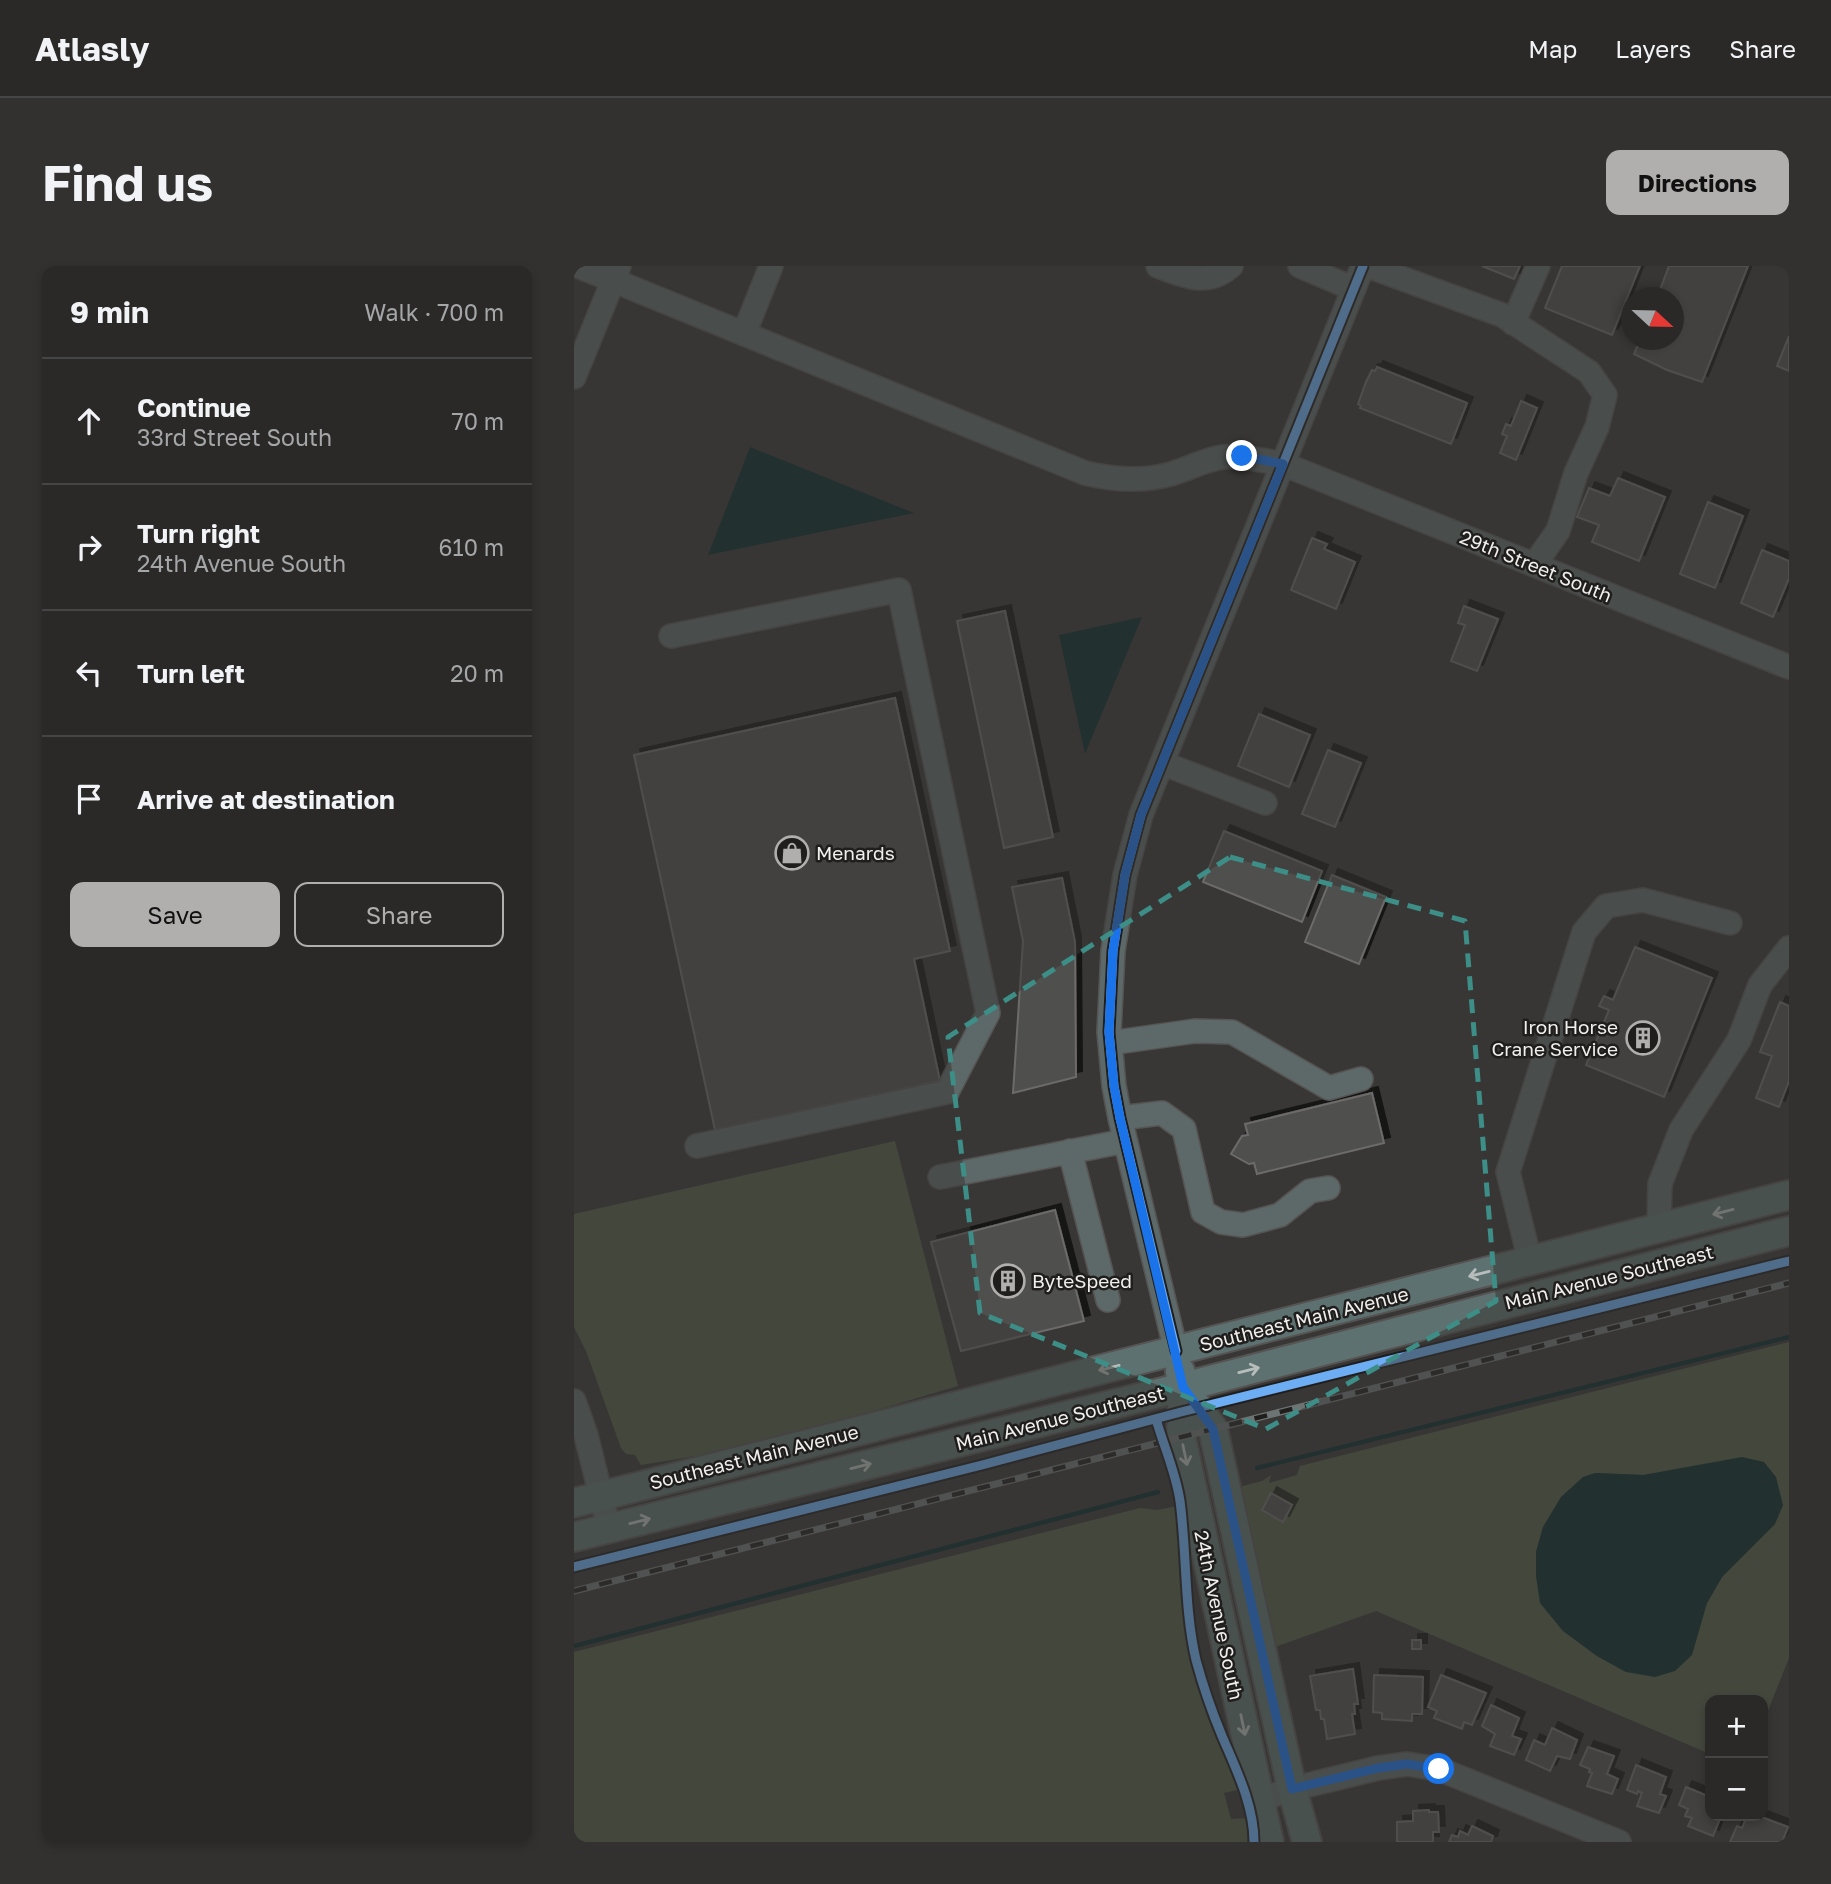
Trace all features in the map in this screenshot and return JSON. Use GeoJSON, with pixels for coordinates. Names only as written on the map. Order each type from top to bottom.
{"type":"FeatureCollection","features":[{"type":"Feature","properties":{"kind":"main road","name":"Southeast Main Avenue"},"geometry":{"type":"LineString","coordinates":[[587,1499],[1789,1195]]}},
{"type":"Feature","properties":{"kind":"main road","name":"Main Avenue Southeast"},"geometry":{"type":"LineString","coordinates":[[574,1537],[1183,1387],[1789,1231]]}},
{"type":"Feature","properties":{"kind":"main road","name":"24th Avenue South"},"geometry":{"type":"LineString","coordinates":[[1176,1351],[1183,1387],[1181,1437],[1269,1842]]}},
{"type":"Feature","properties":{"kind":"main road","name":"24th Avenue South"},"geometry":{"type":"LineString","coordinates":[[1183,1387],[1213,1429],[1292,1789],[1307,1842]]}},
{"type":"Feature","properties":{"kind":"street","name":"29th Street South"},"geometry":{"type":"LineString","coordinates":[[578,266],[616,273],[744,334],[1085,473],[1110,479],[1138,480],[1168,474],[1221,457],[1242,456],[1283,464],[1789,667]]}},
{"type":"Feature","properties":{"kind":"street"},"geometry":{"type":"LineString","coordinates":[[744,334],[771,266]]}},
{"type":"Feature","properties":{"kind":"street"},"geometry":{"type":"LineString","coordinates":[[1158,266],[1189,278],[1203,278],[1220,275],[1231,266]]}},
{"type":"Feature","properties":{"kind":"street"},"geometry":{"type":"LineString","coordinates":[[1300,266],[1354,289]]}},
{"type":"Feature","properties":{"kind":"street"},"geometry":{"type":"LineString","coordinates":[[1365,266],[1502,316],[1589,372],[1605,394],[1597,427],[1576,472],[1558,531],[1534,565]]}},
{"type":"Feature","properties":{"kind":"street","name":"24th Avenue South"},"geometry":{"type":"LineString","coordinates":[[1176,1351],[1122,1130],[1114,1086],[1110,1044],[1113,951],[1125,875],[1141,815],[1365,266]]}},
{"type":"Feature","properties":{"kind":"street"},"geometry":{"type":"LineString","coordinates":[[1513,323],[1538,266]]}},
{"type":"Feature","properties":{"kind":"street"},"geometry":{"type":"LineString","coordinates":[[574,377],[616,273]]}},
{"type":"Feature","properties":{"kind":"street"},"geometry":{"type":"LineString","coordinates":[[671,636],[900,590],[988,1013],[947,1092],[697,1146]]}},
{"type":"Feature","properties":{"kind":"street"},"geometry":{"type":"LineString","coordinates":[[1162,763],[1265,803]]}},
{"type":"Feature","properties":{"kind":"street"},"geometry":{"type":"LineString","coordinates":[[1530,1261],[1508,1172],[1584,932],[1606,906],[1643,900],[1730,923]]}},
{"type":"Feature","properties":{"kind":"street"},"geometry":{"type":"LineString","coordinates":[[1659,1228],[1660,1184],[1681,1130],[1739,1040],[1760,985],[1789,948]]}},
{"type":"Feature","properties":{"kind":"street"},"geometry":{"type":"LineString","coordinates":[[1110,1044],[1195,1031],[1232,1032],[1329,1088],[1361,1079]]}},
{"type":"Feature","properties":{"kind":"street"},"geometry":{"type":"LineString","coordinates":[[940,1177],[1070,1151],[1162,1113],[1184,1129],[1203,1212],[1221,1222],[1244,1225],[1280,1215],[1310,1191],[1328,1188]]}},
{"type":"Feature","properties":{"kind":"street"},"geometry":{"type":"LineString","coordinates":[[1070,1151],[1108,1300]]}},
{"type":"Feature","properties":{"kind":"street"},"geometry":{"type":"LineString","coordinates":[[574,1401],[586,1435],[587,1499],[609,1528]]}},
{"type":"Feature","properties":{"kind":"street"},"geometry":{"type":"LineString","coordinates":[[1259,1800],[1378,1768],[1407,1764],[1439,1769],[1614,1841]]}},
{"type":"Feature","properties":{"kind":"highlighted area"},"geometry":{"type":"Polygon","coordinates":[[[1230,857],[1465,921],[1496,1301],[1266,1429],[980,1313],[948,1037],[1230,857]]]}},
{"type":"Feature","properties":{"kind":"green space"},"geometry":{"type":"Polygon","coordinates":[[[895,1141],[958,1386],[801,1432],[721,1451],[641,1465],[635,1455],[626,1454],[621,1448],[586,1351],[574,1327],[574,1214],[895,1141]]]}},
{"type":"Feature","properties":{"kind":"green space"},"geometry":{"type":"Polygon","coordinates":[[[1789,1342],[1789,1658],[1768,1710],[1768,1695],[1705,1695],[1705,1752],[1376,1611],[1269,1649],[1239,1487],[1262,1481],[1271,1475],[1269,1483],[1297,1475],[1300,1466],[1789,1342]],[[1677,1471],[1643,1475],[1595,1473],[1543,1527],[1536,1552],[1536,1576],[1564,1631],[1597,1656],[1626,1672],[1707,1603],[1722,1577],[1775,1524],[1677,1471]]]}},
{"type":"Feature","properties":{"kind":"green space"},"geometry":{"type":"Polygon","coordinates":[[[1178,1506],[1190,1636],[1205,1697],[1241,1789],[1224,1793],[1231,1819],[1250,1818],[1251,1842],[574,1842],[574,1652],[1140,1508],[1157,1510],[1178,1506]]]}},
{"type":"Feature","properties":{"kind":"water"},"geometry":{"type":"Polygon","coordinates":[[[750,447],[914,513],[708,555],[750,447]]]}},
{"type":"Feature","properties":{"kind":"water"},"geometry":{"type":"Polygon","coordinates":[[[1142,617],[1085,754],[1059,635],[1142,617]]]}},
{"type":"Feature","properties":{"kind":"water"},"geometry":{"type":"Polygon","coordinates":[[[1742,1457],[1764,1462],[1776,1477],[1783,1505],[1775,1524],[1722,1577],[1707,1603],[1692,1655],[1675,1671],[1655,1677],[1626,1672],[1597,1656],[1563,1631],[1540,1603],[1536,1576],[1536,1552],[1543,1527],[1561,1497],[1583,1477],[1595,1473],[1643,1475],[1742,1457]]]}},
{"type":"Feature","properties":{"kind":"building"},"geometry":{"type":"Polygon","coordinates":[[[1482,266],[1520,266],[1514,279],[1482,266]]]}},
{"type":"Feature","properties":{"kind":"building"},"geometry":{"type":"Polygon","coordinates":[[[1562,266],[1640,266],[1631,287],[1621,287],[1621,313],[1612,335],[1545,308],[1562,266]]]}},
{"type":"Feature","properties":{"kind":"building"},"geometry":{"type":"Polygon","coordinates":[[[1669,266],[1748,266],[1702,382],[1667,370],[1634,354],[1636,350],[1684,350],[1684,287],[1661,287],[1669,266]]]}},
{"type":"Feature","properties":{"kind":"building"},"geometry":{"type":"Polygon","coordinates":[[[1789,336],[1789,371],[1777,366],[1789,336]]]}},
{"type":"Feature","properties":{"kind":"building"},"geometry":{"type":"Polygon","coordinates":[[[1377,367],[1467,403],[1451,444],[1360,408],[1358,404],[1366,382],[1372,370],[1375,371],[1377,367]]]}},
{"type":"Feature","properties":{"kind":"building"},"geometry":{"type":"Polygon","coordinates":[[[1521,401],[1537,408],[1516,460],[1500,453],[1507,436],[1502,434],[1506,424],[1511,426],[1521,401]]]}},
{"type":"Feature","properties":{"kind":"building"},"geometry":{"type":"Polygon","coordinates":[[[1618,478],[1665,497],[1639,561],[1592,542],[1599,525],[1577,517],[1589,488],[1610,496],[1618,478]]]}},
{"type":"Feature","properties":{"kind":"building"},"geometry":{"type":"Polygon","coordinates":[[[1708,502],[1743,516],[1715,588],[1680,574],[1708,502]]]}},
{"type":"Feature","properties":{"kind":"building"},"geometry":{"type":"Polygon","coordinates":[[[1312,538],[1327,544],[1324,549],[1355,562],[1336,609],[1291,590],[1312,538]]]}},
{"type":"Feature","properties":{"kind":"building"},"geometry":{"type":"Polygon","coordinates":[[[1762,550],[1789,561],[1789,578],[1773,617],[1741,603],[1762,550]]]}},
{"type":"Feature","properties":{"kind":"building"},"geometry":{"type":"Polygon","coordinates":[[[1464,606],[1498,619],[1477,671],[1451,661],[1465,625],[1458,623],[1464,606]]]}},
{"type":"Feature","properties":{"kind":"building"},"geometry":{"type":"Polygon","coordinates":[[[1005,611],[1053,837],[1004,848],[957,621],[1005,611]]]}},
{"type":"Feature","properties":{"kind":"building","name":"Menards"},"geometry":{"type":"Polygon","coordinates":[[[895,698],[950,951],[914,959],[940,1081],[715,1130],[634,755],[895,698]]]}},
{"type":"Feature","properties":{"kind":"building"},"geometry":{"type":"Polygon","coordinates":[[[1259,714],[1310,735],[1289,787],[1238,766],[1259,714]]]}},
{"type":"Feature","properties":{"kind":"building"},"geometry":{"type":"Polygon","coordinates":[[[1328,750],[1361,763],[1335,827],[1302,814],[1328,750]]]}},
{"type":"Feature","properties":{"kind":"building"},"geometry":{"type":"Polygon","coordinates":[[[1224,831],[1322,871],[1302,922],[1203,882],[1224,831]]]}},
{"type":"Feature","properties":{"kind":"building"},"geometry":{"type":"Polygon","coordinates":[[[1332,875],[1386,897],[1359,964],[1305,942],[1332,875]]]}},
{"type":"Feature","properties":{"kind":"building"},"geometry":{"type":"Polygon","coordinates":[[[1062,878],[1075,942],[1076,1077],[1013,1093],[1023,941],[1012,887],[1062,878]]]}},
{"type":"Feature","properties":{"kind":"building","name":"Iron Horse Crane Service"},"geometry":{"type":"Polygon","coordinates":[[[1635,947],[1712,978],[1664,1097],[1586,1065],[1609,1010],[1599,1006],[1604,996],[1613,1000],[1635,947]]]}},
{"type":"Feature","properties":{"kind":"building"},"geometry":{"type":"Polygon","coordinates":[[[1780,1002],[1789,1006],[1789,1081],[1779,1107],[1756,1098],[1772,1056],[1760,1052],[1780,1002]]]}},
{"type":"Feature","properties":{"kind":"building"},"geometry":{"type":"Polygon","coordinates":[[[1372,1093],[1384,1143],[1257,1174],[1254,1163],[1249,1164],[1231,1154],[1242,1136],[1248,1135],[1245,1124],[1372,1093]]]}},
{"type":"Feature","properties":{"kind":"building","name":"ByteSpeed"},"geometry":{"type":"Polygon","coordinates":[[[1055,1210],[1084,1321],[961,1351],[931,1242],[1055,1210]]]}},
{"type":"Feature","properties":{"kind":"building"},"geometry":{"type":"Polygon","coordinates":[[[1271,1493],[1292,1505],[1283,1522],[1262,1510],[1271,1493]]]}},
{"type":"Feature","properties":{"kind":"building"},"geometry":{"type":"Polygon","coordinates":[[[1412,1640],[1421,1640],[1421,1649],[1412,1649],[1412,1640]]]}},
{"type":"Feature","properties":{"kind":"building"},"geometry":{"type":"Polygon","coordinates":[[[1353,1669],[1358,1704],[1354,1704],[1355,1714],[1352,1714],[1355,1734],[1327,1739],[1324,1719],[1321,1719],[1320,1710],[1316,1710],[1310,1676],[1353,1669]]]}},
{"type":"Feature","properties":{"kind":"building"},"geometry":{"type":"Polygon","coordinates":[[[1374,1675],[1423,1677],[1422,1714],[1412,1714],[1412,1721],[1382,1719],[1382,1713],[1373,1712],[1374,1675]]]}},
{"type":"Feature","properties":{"kind":"building"},"geometry":{"type":"Polygon","coordinates":[[[1441,1675],[1486,1693],[1472,1725],[1464,1722],[1462,1729],[1434,1718],[1437,1711],[1428,1707],[1441,1675]]]}},
{"type":"Feature","properties":{"kind":"building"},"geometry":{"type":"Polygon","coordinates":[[[1491,1705],[1519,1718],[1512,1736],[1521,1739],[1514,1755],[1490,1746],[1495,1734],[1482,1726],[1491,1705]]]}},
{"type":"Feature","properties":{"kind":"building"},"geometry":{"type":"Polygon","coordinates":[[[1552,1728],[1577,1740],[1570,1759],[1557,1756],[1550,1771],[1526,1760],[1534,1740],[1545,1745],[1552,1728]]]}},
{"type":"Feature","properties":{"kind":"building"},"geometry":{"type":"Polygon","coordinates":[[[1588,1747],[1614,1756],[1607,1774],[1618,1779],[1612,1794],[1587,1786],[1592,1773],[1589,1772],[1590,1769],[1580,1765],[1588,1747]]]}},
{"type":"Feature","properties":{"kind":"building"},"geometry":{"type":"Polygon","coordinates":[[[1636,1765],[1666,1777],[1660,1794],[1666,1796],[1659,1813],[1637,1806],[1642,1793],[1627,1790],[1636,1765]]]}},
{"type":"Feature","properties":{"kind":"building"},"geometry":{"type":"Polygon","coordinates":[[[1686,1787],[1705,1795],[1705,1821],[1719,1821],[1713,1836],[1688,1826],[1692,1818],[1685,1816],[1688,1809],[1679,1805],[1686,1787]]]}},
{"type":"Feature","properties":{"kind":"building"},"geometry":{"type":"Polygon","coordinates":[[[1413,1811],[1438,1812],[1439,1832],[1433,1832],[1433,1842],[1397,1842],[1397,1822],[1413,1821],[1413,1811]]]}},
{"type":"Feature","properties":{"kind":"building"},"geometry":{"type":"Polygon","coordinates":[[[1768,1819],[1788,1827],[1782,1842],[1730,1842],[1737,1826],[1742,1828],[1745,1821],[1768,1819]]]}},
{"type":"Feature","properties":{"kind":"building"},"geometry":{"type":"Polygon","coordinates":[[[1472,1826],[1493,1836],[1491,1842],[1449,1842],[1452,1835],[1458,1837],[1460,1831],[1468,1835],[1472,1826]]]}},
{"type":"Feature","properties":{"kind":"waterway"},"geometry":{"type":"LineString","coordinates":[[1257,1468],[1789,1337]]}},
{"type":"Feature","properties":{"kind":"waterway"},"geometry":{"type":"LineString","coordinates":[[574,1646],[1158,1492]]}},
{"type":"Feature","properties":{"kind":"railway"},"geometry":{"type":"LineString","coordinates":[[574,1591],[1789,1283]]}},
{"type":"Feature","properties":{"kind":"cycle path"},"geometry":{"type":"LineString","coordinates":[[1176,1351],[1114,1086],[1109,1032],[1113,951],[1125,875],[1141,815],[1363,266]]}},
{"type":"Feature","properties":{"kind":"cycle path"},"geometry":{"type":"LineString","coordinates":[[574,1567],[1789,1261]]}},
{"type":"Feature","properties":{"kind":"cycle path"},"geometry":{"type":"LineString","coordinates":[[1156,1419],[1180,1501],[1189,1621],[1196,1660],[1211,1708],[1248,1801],[1254,1842]]}},
{"type":"Feature","properties":{"kind":"place","name":"Menards"},"geometry":{"type":"Point","coordinates":[792,853]}},
{"type":"Feature","properties":{"kind":"place","name":"Iron Horse Crane Service"},"geometry":{"type":"Point","coordinates":[1643,1038]}},
{"type":"Feature","properties":{"kind":"place","name":"ByteSpeed"},"geometry":{"type":"Point","coordinates":[1008,1281]}},
{"type":"Feature","properties":{"kind":"route"},"geometry":{"type":"LineString","coordinates":[[1242,456],[1283,464],[1141,815],[1125,875],[1113,951],[1109,1032],[1114,1086],[1183,1387],[1213,1429],[1292,1789],[1378,1768],[1407,1764],[1439,1769]]}}]}
